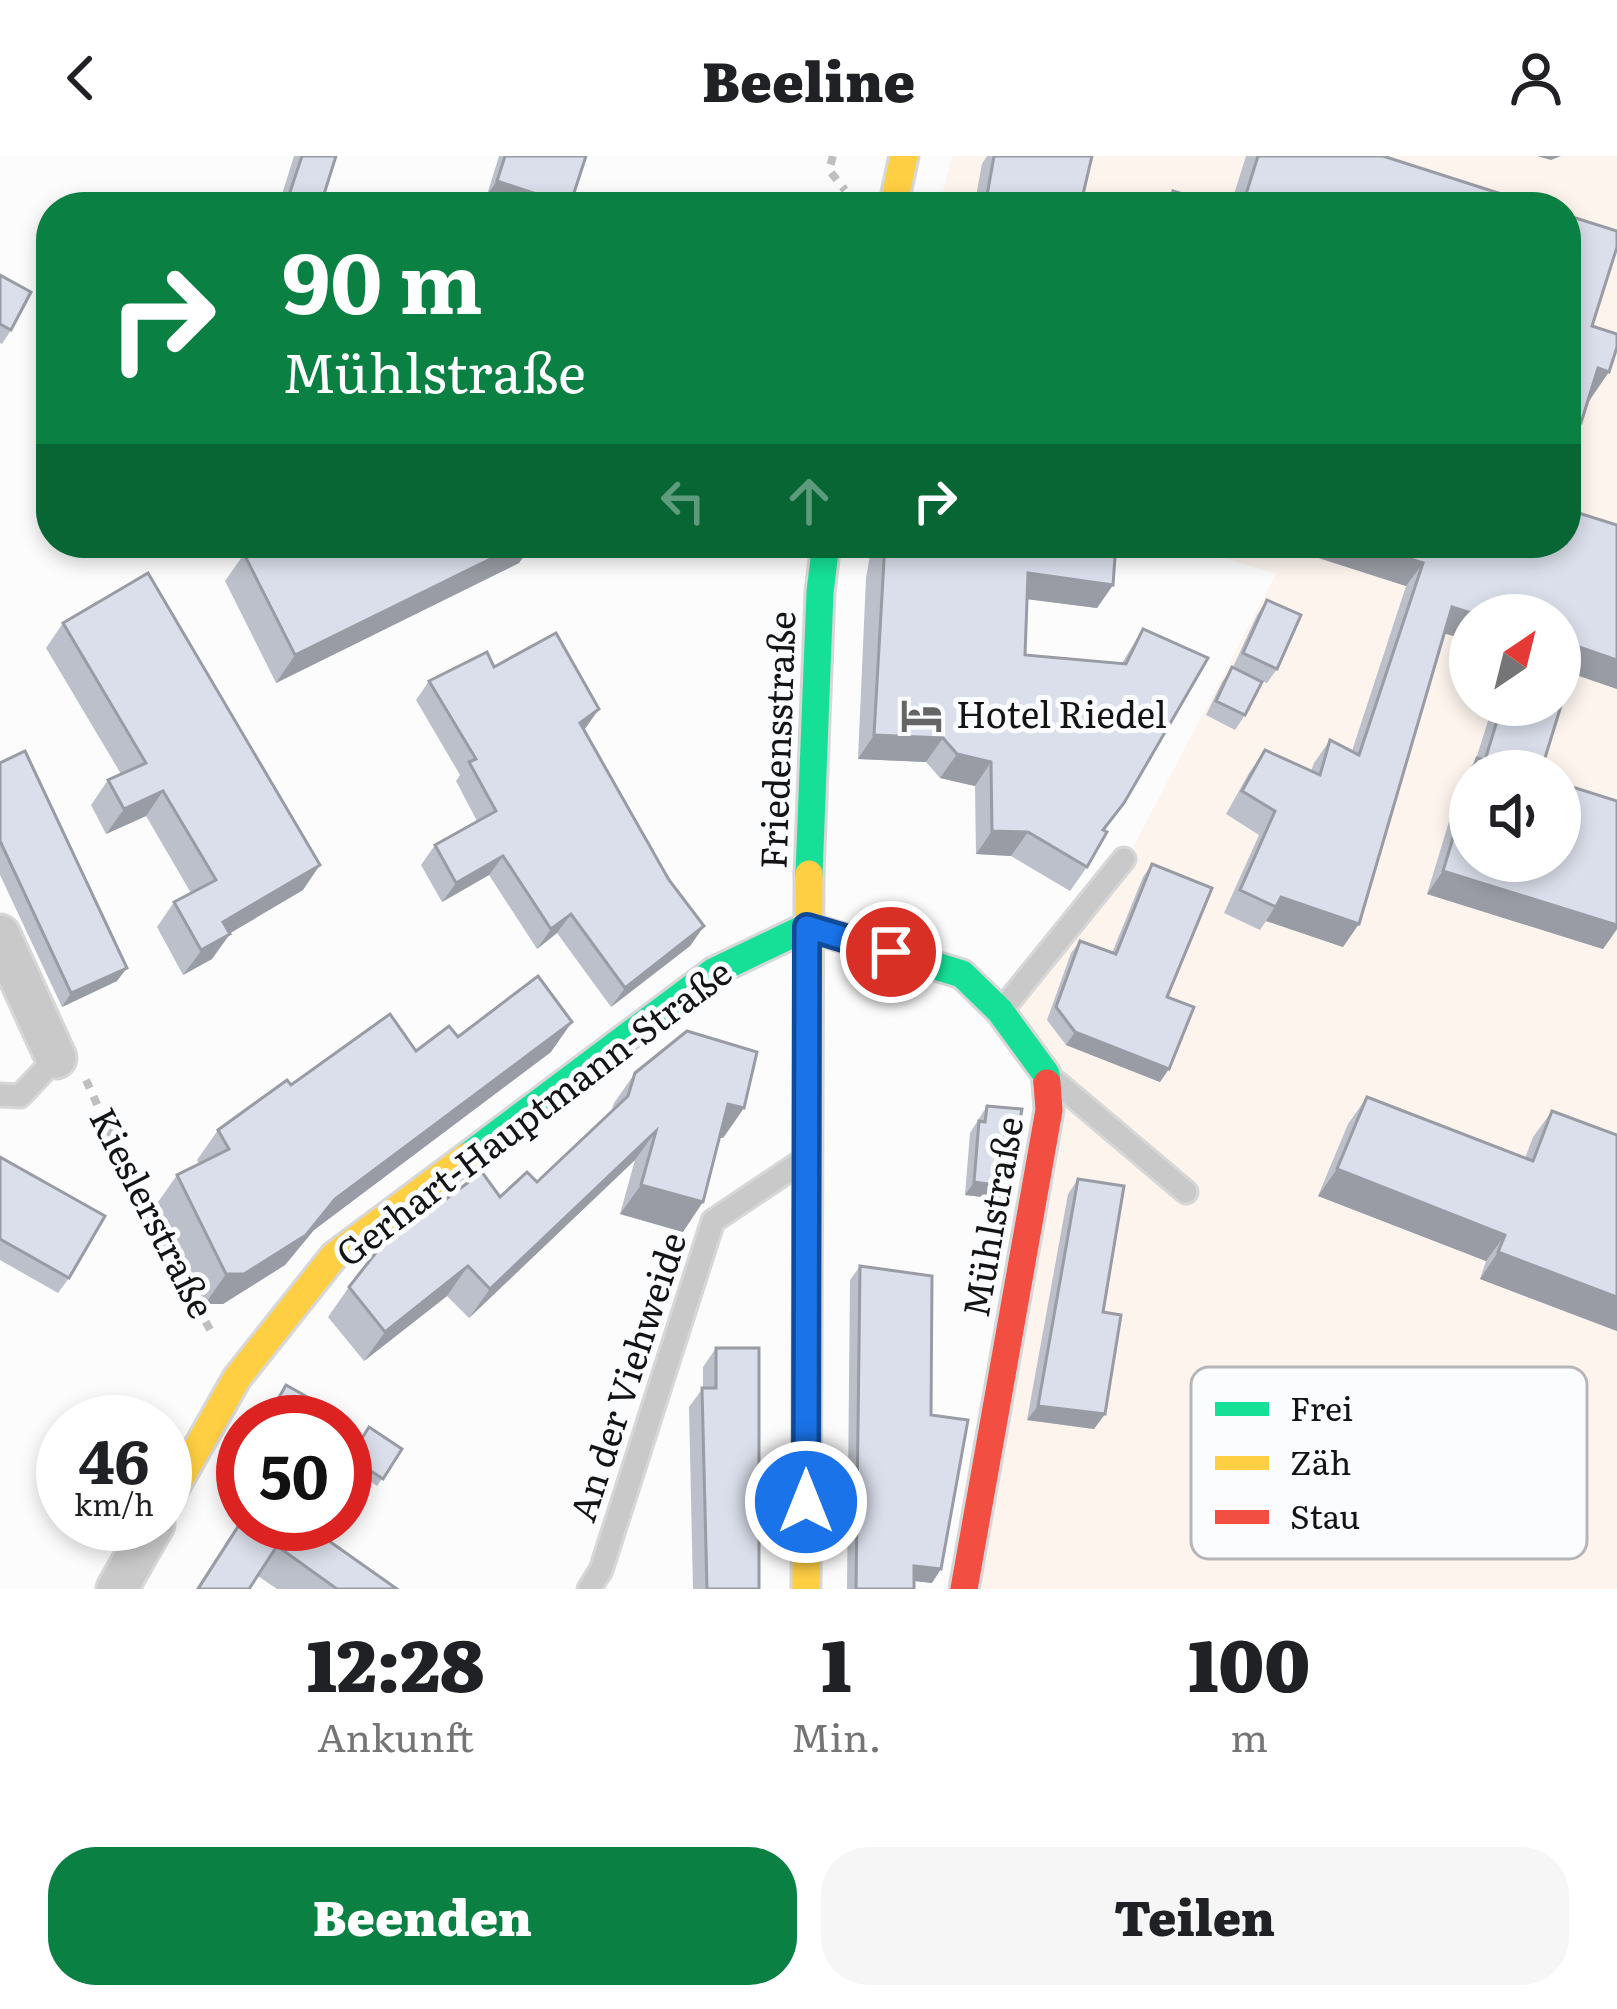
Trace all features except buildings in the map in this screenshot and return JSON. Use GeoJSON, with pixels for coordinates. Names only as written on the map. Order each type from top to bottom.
{"type":"FeatureCollection","features":[{"type":"Feature","properties":{"kind":"street"},"geometry":{"type":"LineString","coordinates":[[896,192],[904,156]]}},
{"type":"Feature","properties":{"kind":"street","name":"Friedensstraße"},"geometry":{"type":"LineString","coordinates":[[806,1589],[807,927],[825,558]]}},
{"type":"Feature","properties":{"kind":"street","name":"Mühlstraße"},"geometry":{"type":"LineString","coordinates":[[807,927],[962,974],[1000,1012],[1046,1074],[1049,1110],[964,1589]]}},
{"type":"Feature","properties":{"kind":"street","name":"Gerhart-Hauptmann-Straße"},"geometry":{"type":"LineString","coordinates":[[192,1457],[237,1378],[334,1256],[713,972],[807,927]]}},
{"type":"Feature","properties":{"kind":"street"},"geometry":{"type":"LineString","coordinates":[[0,935],[56,1058]]}},
{"type":"Feature","properties":{"kind":"street"},"geometry":{"type":"LineString","coordinates":[[122,1588],[140,1551]]}},
{"type":"Feature","properties":{"kind":"lane"},"geometry":{"type":"LineString","coordinates":[[1000,1012],[1124,859]]}},
{"type":"Feature","properties":{"kind":"lane"},"geometry":{"type":"LineString","coordinates":[[0,1095],[20,1096],[56,1058]]}},
{"type":"Feature","properties":{"kind":"lane"},"geometry":{"type":"LineString","coordinates":[[1046,1074],[1186,1192]]}},
{"type":"Feature","properties":{"kind":"lane","name":"An der Viehweide"},"geometry":{"type":"LineString","coordinates":[[589,1589],[601,1570],[712,1221],[806,1159]]}},
{"type":"Feature","properties":{"kind":"path"},"geometry":{"type":"LineString","coordinates":[[833,156],[829,170],[844,192]]}},
{"type":"Feature","properties":{"kind":"path","name":"Kieslerstraße"},"geometry":{"type":"LineString","coordinates":[[56,1058],[85,1078],[155,1232],[237,1378]]}},
{"type":"Feature","properties":{"kind":"shaded area"},"geometry":{"type":"Polygon","coordinates":[[[952,156],[1617,156],[1617,1589],[970,1589],[1060,1082],[1009,1008],[1129,855],[1276,574],[1223,558],[1581,558],[1581,192],[943,192],[952,156]]]}},
{"type":"Feature","properties":{"kind":"traffic: fast"},"geometry":{"type":"LineString","coordinates":[[809,874],[824,558]]}},
{"type":"Feature","properties":{"kind":"traffic: fast"},"geometry":{"type":"LineString","coordinates":[[468,1156],[713,972],[807,927],[962,974],[1000,1011],[1046,1074],[1047,1083]]}},
{"type":"Feature","properties":{"kind":"traffic: slow"},"geometry":{"type":"LineString","coordinates":[[896,192],[904,156]]}},
{"type":"Feature","properties":{"kind":"traffic: slow"},"geometry":{"type":"LineString","coordinates":[[806,1589],[809,874]]}},
{"type":"Feature","properties":{"kind":"traffic: slow"},"geometry":{"type":"LineString","coordinates":[[192,1457],[237,1378],[334,1256],[468,1156]]}},
{"type":"Feature","properties":{"kind":"traffic: jam"},"geometry":{"type":"LineString","coordinates":[[964,1589],[1049,1110],[1047,1083]]}},
{"type":"Feature","properties":{"kind":"place","name":"Hotel Riedel"},"geometry":{"type":"Point","coordinates":[922,715]}},
{"type":"Feature","properties":{"kind":"route"},"geometry":{"type":"LineString","coordinates":[[806,1502],[807,927],[891,952]]}}]}
